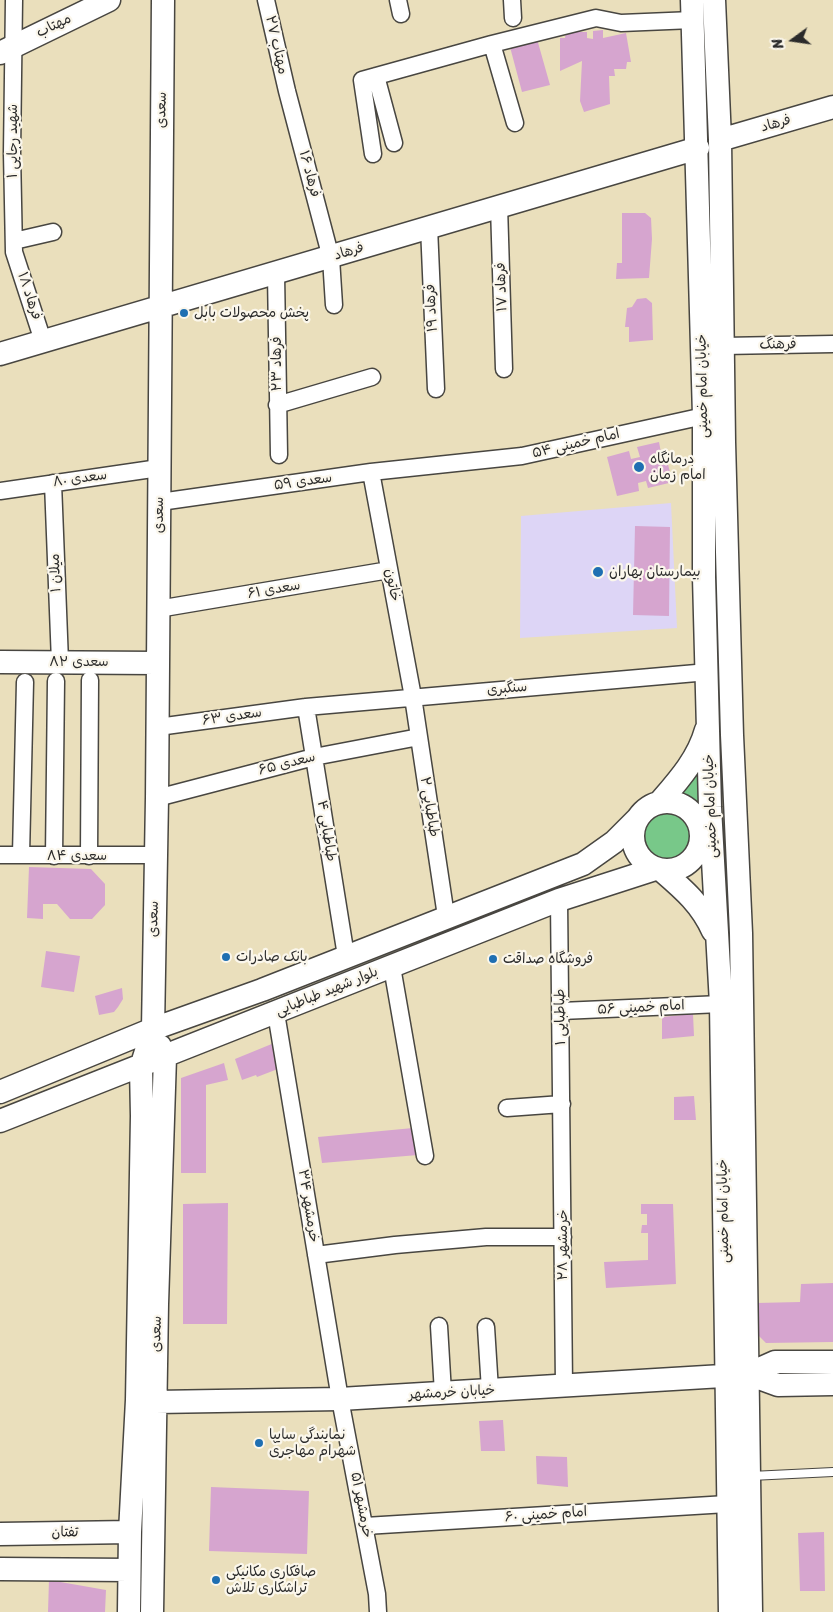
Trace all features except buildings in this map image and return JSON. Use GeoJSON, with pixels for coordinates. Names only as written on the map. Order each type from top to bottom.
{"type":"FeatureCollection","features":[{"type":"Feature","properties":{"kind":"main road","name":"مهتاب"},"geometry":{"type":"LineString","coordinates":[[6,49],[109,0]]}},
{"type":"Feature","properties":{"kind":"main road","name":"سعدی"},"geometry":{"type":"LineString","coordinates":[[129,1612],[130,1532],[137,1400],[141,1067],[153,1029],[158,727],[163,0]]}},
{"type":"Feature","properties":{"kind":"main road","name":"خیابان امام خمینی"},"geometry":{"type":"LineString","coordinates":[[714,0],[720,140],[732,735],[738,873],[752,1612]]}},
{"type":"Feature","properties":{"kind":"main road","name":"خیابان امام خمینی"},"geometry":{"type":"LineString","coordinates":[[692,10],[698,148],[704,416],[704,577],[709,722],[706,831],[717,940],[721,1004],[730,1612]]}},
{"type":"Feature","properties":{"kind":"main road","name":"فرهاد"},"geometry":{"type":"LineString","coordinates":[[720,140],[833,107]]}},
{"type":"Feature","properties":{"kind":"main road","name":"فرهاد"},"geometry":{"type":"LineString","coordinates":[[0,354],[331,258],[428,227],[698,148]]}},
{"type":"Feature","properties":{"kind":"main road","name":"سعدی ۸۲"},"geometry":{"type":"LineString","coordinates":[[0,662],[58,672],[157,663]]}},
{"type":"Feature","properties":{"kind":"main road"},"geometry":{"type":"LineString","coordinates":[[709,722],[702,744],[683,775],[659,803],[643,811],[638,818],[633,830],[633,842],[637,853],[645,863],[658,870],[696,900],[706,914],[717,940]]}},
{"type":"Feature","properties":{"kind":"main road"},"geometry":{"type":"LineString","coordinates":[[658,870],[672,871],[692,860],[698,851],[723,777],[732,735]]}},
{"type":"Feature","properties":{"kind":"main road"},"geometry":{"type":"LineString","coordinates":[[659,803],[680,804],[692,814],[738,873]]}},
{"type":"Feature","properties":{"kind":"main road","name":"بلوار شهید طباطبایی"},"geometry":{"type":"LineString","coordinates":[[0,1092],[153,1029],[262,990],[446,916],[533,885],[583,864],[614,842],[638,818]]}},
{"type":"Feature","properties":{"kind":"main road","name":"بلوار شهید طباطبایی"},"geometry":{"type":"LineString","coordinates":[[0,1121],[141,1067],[559,900],[658,870]]}},
{"type":"Feature","properties":{"kind":"main road"},"geometry":{"type":"LineString","coordinates":[[153,1029],[165,1056]]}},
{"type":"Feature","properties":{"kind":"main road","name":"سعدی"},"geometry":{"type":"LineString","coordinates":[[152,1612],[165,1056]]}},
{"type":"Feature","properties":{"kind":"main road"},"geometry":{"type":"LineString","coordinates":[[748,1374],[776,1362],[833,1362]]}},
{"type":"Feature","properties":{"kind":"main road"},"geometry":{"type":"LineString","coordinates":[[748,1374],[778,1385],[833,1384]]}},
{"type":"Feature","properties":{"kind":"main road","name":"خیابان خرمشهر"},"geometry":{"type":"LineString","coordinates":[[156,1402],[340,1399],[748,1374]]}},
{"type":"Feature","properties":{"kind":"main road","name":"تفتان"},"geometry":{"type":"LineString","coordinates":[[0,1534],[130,1532]]}},
{"type":"Feature","properties":{"kind":"main road"},"geometry":{"type":"LineString","coordinates":[[0,1569],[130,1570]]}},
{"type":"Feature","properties":{"kind":"street","name":"شهید رجایی ۱"},"geometry":{"type":"LineString","coordinates":[[10,250],[12,153],[6,18],[14,0]]}},
{"type":"Feature","properties":{"kind":"street","name":"مهتاب ۲۷"},"geometry":{"type":"LineString","coordinates":[[266,0],[287,91]]}},
{"type":"Feature","properties":{"kind":"street"},"geometry":{"type":"LineString","coordinates":[[512,0],[512,18]]}},
{"type":"Feature","properties":{"kind":"street"},"geometry":{"type":"LineString","coordinates":[[373,154],[362,80],[492,44],[596,18],[621,23],[692,10]]}},
{"type":"Feature","properties":{"kind":"street"},"geometry":{"type":"LineString","coordinates":[[492,44],[515,123]]}},
{"type":"Feature","properties":{"kind":"street"},"geometry":{"type":"LineString","coordinates":[[376,76],[394,143]]}},
{"type":"Feature","properties":{"kind":"street","name":"فرهاد ۱۶"},"geometry":{"type":"LineString","coordinates":[[287,91],[331,258],[334,304]]}},
{"type":"Feature","properties":{"kind":"street","name":"فرهاد ۱۷"},"geometry":{"type":"LineString","coordinates":[[499,206],[504,369]]}},
{"type":"Feature","properties":{"kind":"street","name":"فرهاد ۱۹"},"geometry":{"type":"LineString","coordinates":[[428,227],[436,389]]}},
{"type":"Feature","properties":{"kind":"street"},"geometry":{"type":"LineString","coordinates":[[10,250],[53,232]]}},
{"type":"Feature","properties":{"kind":"street","name":"فرهاد ۱۸"},"geometry":{"type":"LineString","coordinates":[[10,250],[43,341]]}},
{"type":"Feature","properties":{"kind":"street","name":"فرهاد ۲۳"},"geometry":{"type":"LineString","coordinates":[[276,274],[279,455]]}},
{"type":"Feature","properties":{"kind":"street","name":"فرهنگ"},"geometry":{"type":"LineString","coordinates":[[723,346],[833,344]]}},
{"type":"Feature","properties":{"kind":"street"},"geometry":{"type":"LineString","coordinates":[[277,405],[372,377]]}},
{"type":"Feature","properties":{"kind":"street","name":"امام خمینی ۵۴"},"geometry":{"type":"LineString","coordinates":[[446,464],[522,456],[704,416]]}},
{"type":"Feature","properties":{"kind":"street","name":"سعدی ۵۹"},"geometry":{"type":"LineString","coordinates":[[160,502],[371,472],[446,464]]}},
{"type":"Feature","properties":{"kind":"street","name":"سعدی ۸۰"},"geometry":{"type":"LineString","coordinates":[[0,491],[159,468]]}},
{"type":"Feature","properties":{"kind":"street","name":"خاتون"},"geometry":{"type":"LineString","coordinates":[[371,472],[413,697]]}},
{"type":"Feature","properties":{"kind":"street","name":"میلان ۱"},"geometry":{"type":"LineString","coordinates":[[53,483],[58,672],[54,856]]}},
{"type":"Feature","properties":{"kind":"street","name":"سعدی ۶۱"},"geometry":{"type":"LineString","coordinates":[[158,609],[389,570]]}},
{"type":"Feature","properties":{"kind":"street","name":"سنگبری"},"geometry":{"type":"LineString","coordinates":[[306,707],[708,672]]}},
{"type":"Feature","properties":{"kind":"street"},"geometry":{"type":"LineString","coordinates":[[89,856],[90,680]]}},
{"type":"Feature","properties":{"kind":"street"},"geometry":{"type":"LineString","coordinates":[[21,855],[25,682]]}},
{"type":"Feature","properties":{"kind":"street","name":"طباطبایی ۲"},"geometry":{"type":"LineString","coordinates":[[413,697],[446,916]]}},
{"type":"Feature","properties":{"kind":"street","name":"سعدی ۶۳"},"geometry":{"type":"LineString","coordinates":[[158,727],[306,707]]}},
{"type":"Feature","properties":{"kind":"street","name":"طباطبایی ۴"},"geometry":{"type":"LineString","coordinates":[[306,707],[346,956]]}},
{"type":"Feature","properties":{"kind":"street","name":"سعدی ۶۵"},"geometry":{"type":"LineString","coordinates":[[157,798],[314,757],[419,737]]}},
{"type":"Feature","properties":{"kind":"street","name":"سعدی ۸۴"},"geometry":{"type":"LineString","coordinates":[[0,855],[155,856]]}},
{"type":"Feature","properties":{"kind":"street","name":"طباطبایی ۱"},"geometry":{"type":"LineString","coordinates":[[559,900],[562,1104]]}},
{"type":"Feature","properties":{"kind":"street"},"geometry":{"type":"LineString","coordinates":[[392,967],[425,1156]]}},
{"type":"Feature","properties":{"kind":"street","name":"امام خمینی ۵۶"},"geometry":{"type":"LineString","coordinates":[[561,1011],[721,1004]]}},
{"type":"Feature","properties":{"kind":"street","name":"خرمشهر ۳۴"},"geometry":{"type":"LineString","coordinates":[[276,1012],[340,1399]]}},
{"type":"Feature","properties":{"kind":"street"},"geometry":{"type":"LineString","coordinates":[[507,1108],[562,1104]]}},
{"type":"Feature","properties":{"kind":"street","name":"خرمشهر ۲۸"},"geometry":{"type":"LineString","coordinates":[[562,1104],[564,1386]]}},
{"type":"Feature","properties":{"kind":"street"},"geometry":{"type":"LineString","coordinates":[[316,1255],[395,1245],[486,1237],[563,1237]]}},
{"type":"Feature","properties":{"kind":"street"},"geometry":{"type":"LineString","coordinates":[[438,1326],[443,1393]]}},
{"type":"Feature","properties":{"kind":"street"},"geometry":{"type":"LineString","coordinates":[[486,1327],[490,1390]]}},
{"type":"Feature","properties":{"kind":"street","name":"خرمشهر ۵۱"},"geometry":{"type":"LineString","coordinates":[[340,1399],[378,1594],[378,1612]]}},
{"type":"Feature","properties":{"kind":"street","name":"امام خمینی ۶۰"},"geometry":{"type":"LineString","coordinates":[[365,1526],[727,1504]]}},
{"type":"Feature","properties":{"kind":"lane"},"geometry":{"type":"LineString","coordinates":[[749,1476],[833,1472]]}},
{"type":"Feature","properties":{"kind":"shaded area","name":"بیمارستان بهاران"},"geometry":{"type":"Polygon","coordinates":[[[671,503],[677,628],[520,638],[521,516],[671,503]]]}},
{"type":"Feature","properties":{"kind":"green space"},"geometry":{"type":"Polygon","coordinates":[[[703,758],[700,808],[691,798],[673,793],[703,758]]]}},
{"type":"Feature","properties":{"kind":"green space"},"geometry":{"type":"Polygon","coordinates":[[[663,811],[673,811],[686,818],[693,831],[693,841],[686,854],[673,861],[663,861],[654,857],[647,850],[643,841],[643,831],[647,822],[654,815],[663,811]]]}},
{"type":"Feature","properties":{"kind":"place","name":"پخش محصولات بابل"},"geometry":{"type":"Point","coordinates":[184,313]}},
{"type":"Feature","properties":{"kind":"place","name":"درمانگاه امام زمان"},"geometry":{"type":"Point","coordinates":[639,467]}},
{"type":"Feature","properties":{"kind":"place","name":"بیمارستان بهاران"},"geometry":{"type":"Point","coordinates":[598,572]}},
{"type":"Feature","properties":{"kind":"place","name":"بانک صادرات"},"geometry":{"type":"Point","coordinates":[226,957]}},
{"type":"Feature","properties":{"kind":"place","name":"فروشگاه صداقت"},"geometry":{"type":"Point","coordinates":[493,959]}},
{"type":"Feature","properties":{"kind":"place","name":"نمایندگی سایپا شهرام مهاجری"},"geometry":{"type":"Point","coordinates":[259,1443]}},
{"type":"Feature","properties":{"kind":"place","name":"صافکاری مکانیکی تراشکاری تلاش"},"geometry":{"type":"Point","coordinates":[216,1580]}}]}
